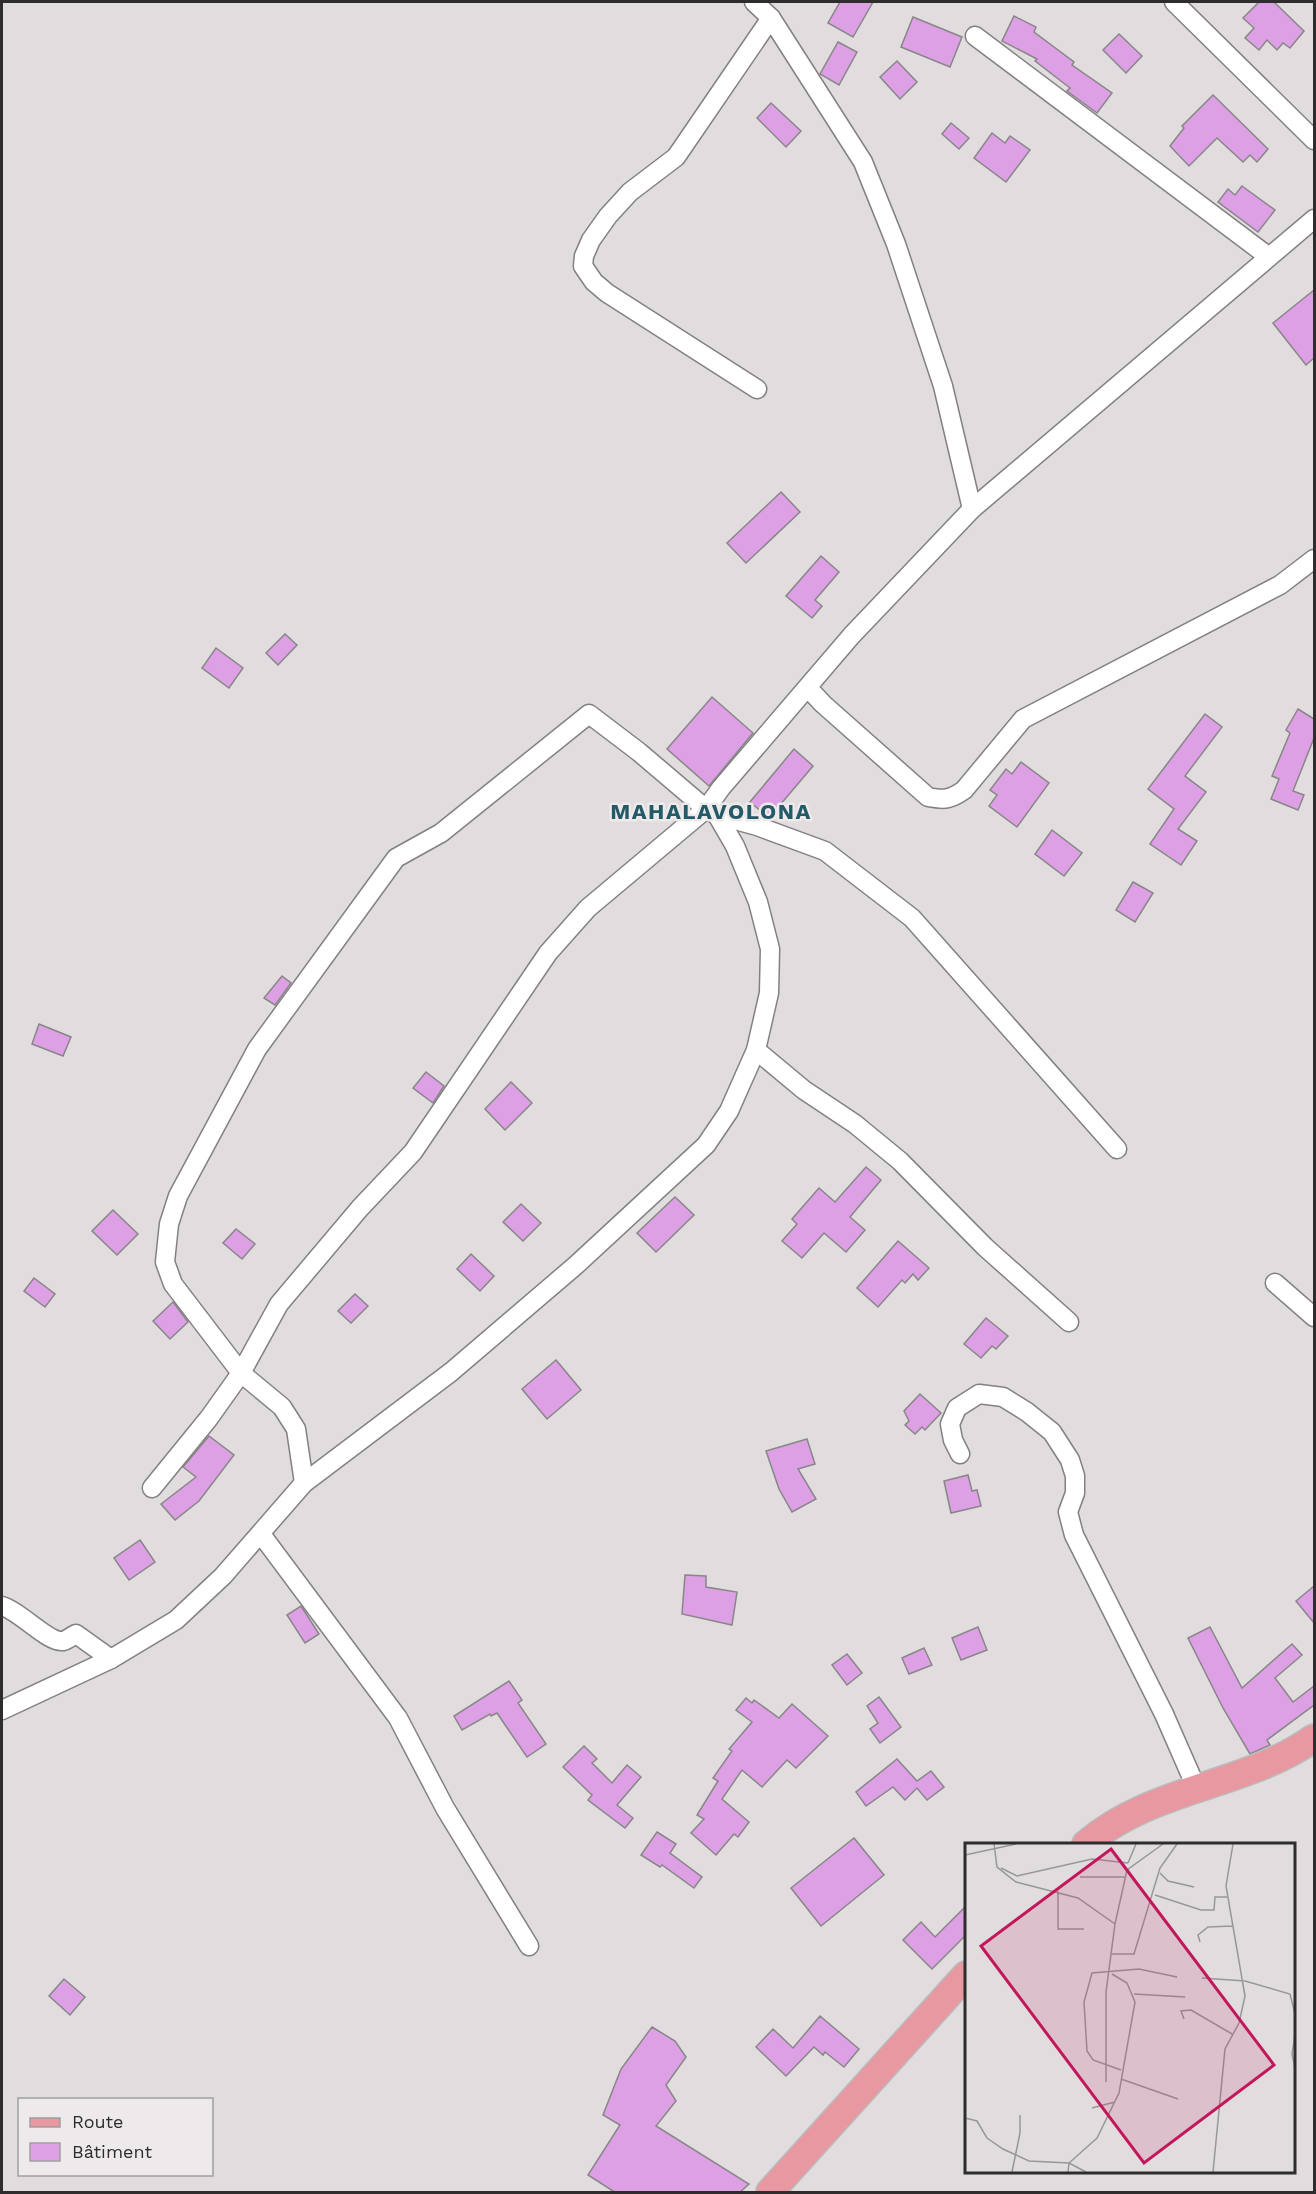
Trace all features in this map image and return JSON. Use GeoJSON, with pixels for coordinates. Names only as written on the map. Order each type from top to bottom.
{"type":"FeatureCollection","features":[{"type":"Feature","properties":{"kind":"main road"},"geometry":{"type":"LineString","coordinates":[[1088,1843],[1102,1831],[1127,1816],[1196,1787],[1247,1772],[1297,1751],[1314,1738]]}},
{"type":"Feature","properties":{"kind":"main road"},"geometry":{"type":"LineString","coordinates":[[770,2193],[965,1976]]}},
{"type":"Feature","properties":{"kind":"street"},"geometry":{"type":"LineString","coordinates":[[754,2],[771,18],[863,162],[896,244],[943,386],[972,509]]}},
{"type":"Feature","properties":{"kind":"street"},"geometry":{"type":"LineString","coordinates":[[1174,2],[1314,140]]}},
{"type":"Feature","properties":{"kind":"street"},"geometry":{"type":"LineString","coordinates":[[756,389],[607,293],[594,282],[583,266],[584,256],[591,240],[608,216],[630,192],[676,157],[771,18]]}},
{"type":"Feature","properties":{"kind":"street"},"geometry":{"type":"LineString","coordinates":[[975,36],[1269,257]]}},
{"type":"Feature","properties":{"kind":"street"},"geometry":{"type":"LineString","coordinates":[[152,1488],[241,1373],[279,1304],[360,1208],[413,1152],[548,953],[588,908],[712,812],[721,788],[852,636],[972,509],[1314,219]]}},
{"type":"Feature","properties":{"kind":"street"},"geometry":{"type":"LineString","coordinates":[[808,688],[928,797],[944,800],[952,798],[963,790],[1023,719],[1280,585],[1314,559]]}},
{"type":"Feature","properties":{"kind":"street"},"geometry":{"type":"LineString","coordinates":[[2,1710],[111,1659],[176,1620],[223,1576],[304,1484],[451,1371],[575,1266],[706,1145],[729,1111],[756,1050],[770,993],[770,949],[758,902],[735,846],[712,812],[589,714],[441,833],[396,858],[257,1049],[178,1196],[169,1224],[165,1262],[173,1284],[241,1373],[282,1407],[296,1429],[304,1484]]}},
{"type":"Feature","properties":{"kind":"street"},"geometry":{"type":"LineString","coordinates":[[712,812],[825,850],[912,918],[1117,1149]]}},
{"type":"Feature","properties":{"kind":"street"},"geometry":{"type":"LineString","coordinates":[[756,1050],[804,1090],[855,1124],[900,1161],[993,1254],[1069,1322]]}},
{"type":"Feature","properties":{"kind":"street"},"geometry":{"type":"LineString","coordinates":[[1275,1283],[1314,1317]]}},
{"type":"Feature","properties":{"kind":"street"},"geometry":{"type":"LineString","coordinates":[[960,1454],[953,1440],[951,1424],[957,1408],[979,1394],[1003,1397],[1052,1432],[1070,1460],[1075,1476],[1075,1493],[1068,1512],[1074,1535],[1164,1714],[1196,1787]]}},
{"type":"Feature","properties":{"kind":"street"},"geometry":{"type":"LineString","coordinates":[[261,1534],[398,1718],[445,1808],[529,1946]]}},
{"type":"Feature","properties":{"kind":"street"},"geometry":{"type":"LineString","coordinates":[[2,1606],[18,1614],[54,1640],[63,1641],[76,1634],[111,1659]]}},
{"type":"Feature","properties":{"kind":"building"},"geometry":{"type":"Polygon","coordinates":[[[840,2],[873,2],[853,37],[828,23],[840,2]]]}},
{"type":"Feature","properties":{"kind":"building"},"geometry":{"type":"Polygon","coordinates":[[[1259,2],[1274,2],[1304,31],[1290,48],[1283,43],[1277,50],[1267,40],[1259,50],[1245,38],[1254,28],[1243,18],[1259,2]]]}},
{"type":"Feature","properties":{"kind":"building"},"geometry":{"type":"Polygon","coordinates":[[[1014,16],[1036,27],[1034,32],[1074,62],[1072,65],[1112,93],[1097,113],[1067,91],[1070,88],[1035,61],[1037,59],[1002,41],[1014,16]]]}},
{"type":"Feature","properties":{"kind":"building"},"geometry":{"type":"Polygon","coordinates":[[[913,17],[962,37],[950,67],[901,47],[913,17]]]}},
{"type":"Feature","properties":{"kind":"building"},"geometry":{"type":"Polygon","coordinates":[[[1119,34],[1142,56],[1126,73],[1103,50],[1119,34]]]}},
{"type":"Feature","properties":{"kind":"building"},"geometry":{"type":"Polygon","coordinates":[[[838,42],[857,52],[839,85],[820,74],[838,42]]]}},
{"type":"Feature","properties":{"kind":"building"},"geometry":{"type":"Polygon","coordinates":[[[897,61],[917,82],[900,99],[880,77],[897,61]]]}},
{"type":"Feature","properties":{"kind":"building"},"geometry":{"type":"Polygon","coordinates":[[[1213,95],[1268,149],[1257,162],[1250,155],[1243,162],[1217,138],[1189,166],[1170,146],[1184,128],[1182,126],[1213,95]]]}},
{"type":"Feature","properties":{"kind":"building"},"geometry":{"type":"Polygon","coordinates":[[[771,103],[801,131],[786,147],[757,118],[771,103]]]}},
{"type":"Feature","properties":{"kind":"building"},"geometry":{"type":"Polygon","coordinates":[[[951,123],[969,138],[959,149],[942,134],[951,123]]]}},
{"type":"Feature","properties":{"kind":"building"},"geometry":{"type":"Polygon","coordinates":[[[992,133],[1005,143],[1010,136],[1030,150],[1006,182],[974,158],[992,133]]]}},
{"type":"Feature","properties":{"kind":"building"},"geometry":{"type":"Polygon","coordinates":[[[1242,186],[1275,210],[1258,232],[1218,202],[1228,189],[1235,195],[1242,186]]]}},
{"type":"Feature","properties":{"kind":"building"},"geometry":{"type":"Polygon","coordinates":[[[1314,290],[1314,358],[1306,365],[1273,323],[1314,290]]]}},
{"type":"Feature","properties":{"kind":"building"},"geometry":{"type":"Polygon","coordinates":[[[781,492],[800,512],[746,563],[727,543],[781,492]]]}},
{"type":"Feature","properties":{"kind":"building"},"geometry":{"type":"Polygon","coordinates":[[[821,556],[839,572],[815,600],[822,606],[812,618],[786,596],[821,556]]]}},
{"type":"Feature","properties":{"kind":"building"},"geometry":{"type":"Polygon","coordinates":[[[285,634],[297,645],[278,665],[266,653],[285,634]]]}},
{"type":"Feature","properties":{"kind":"building"},"geometry":{"type":"Polygon","coordinates":[[[216,648],[243,668],[229,688],[202,668],[216,648]]]}},
{"type":"Feature","properties":{"kind":"building"},"geometry":{"type":"Polygon","coordinates":[[[712,697],[753,733],[709,786],[667,749],[712,697]]]}},
{"type":"Feature","properties":{"kind":"building"},"geometry":{"type":"Polygon","coordinates":[[[1298,709],[1314,719],[1314,738],[1293,791],[1304,795],[1298,810],[1271,799],[1279,779],[1272,776],[1290,733],[1286,730],[1298,709]]]}},
{"type":"Feature","properties":{"kind":"building"},"geometry":{"type":"Polygon","coordinates":[[[1205,714],[1222,727],[1185,776],[1206,792],[1178,829],[1197,841],[1181,865],[1150,844],[1174,809],[1148,789],[1205,714]]]}},
{"type":"Feature","properties":{"kind":"building"},"geometry":{"type":"Polygon","coordinates":[[[794,749],[813,766],[769,818],[750,802],[794,749]]]}},
{"type":"Feature","properties":{"kind":"building"},"geometry":{"type":"Polygon","coordinates":[[[1021,762],[1049,783],[1017,827],[989,806],[997,795],[990,790],[1006,769],[1012,774],[1021,762]]]}},
{"type":"Feature","properties":{"kind":"building"},"geometry":{"type":"Polygon","coordinates":[[[1052,830],[1082,853],[1064,876],[1035,854],[1052,830]]]}},
{"type":"Feature","properties":{"kind":"building"},"geometry":{"type":"Polygon","coordinates":[[[1133,882],[1153,893],[1135,922],[1116,910],[1133,882]]]}},
{"type":"Feature","properties":{"kind":"building"},"geometry":{"type":"Polygon","coordinates":[[[282,976],[291,983],[275,1005],[264,998],[282,976]]]}},
{"type":"Feature","properties":{"kind":"building"},"geometry":{"type":"Polygon","coordinates":[[[39,1024],[71,1037],[63,1056],[32,1044],[39,1024]]]}},
{"type":"Feature","properties":{"kind":"building"},"geometry":{"type":"Polygon","coordinates":[[[426,1072],[444,1086],[433,1103],[413,1088],[426,1072]]]}},
{"type":"Feature","properties":{"kind":"building"},"geometry":{"type":"Polygon","coordinates":[[[511,1082],[532,1103],[505,1130],[485,1109],[511,1082]]]}},
{"type":"Feature","properties":{"kind":"building"},"geometry":{"type":"Polygon","coordinates":[[[866,1167],[881,1180],[850,1217],[865,1230],[846,1252],[824,1233],[802,1258],[782,1241],[797,1224],[792,1219],[819,1188],[835,1202],[866,1167]]]}},
{"type":"Feature","properties":{"kind":"building"},"geometry":{"type":"Polygon","coordinates":[[[675,1197],[694,1215],[656,1252],[637,1233],[675,1197]]]}},
{"type":"Feature","properties":{"kind":"building"},"geometry":{"type":"Polygon","coordinates":[[[521,1204],[541,1223],[523,1241],[503,1222],[521,1204]]]}},
{"type":"Feature","properties":{"kind":"building"},"geometry":{"type":"Polygon","coordinates":[[[113,1210],[138,1234],[117,1255],[92,1231],[113,1210]]]}},
{"type":"Feature","properties":{"kind":"building"},"geometry":{"type":"Polygon","coordinates":[[[236,1229],[255,1244],[242,1259],[223,1243],[236,1229]]]}},
{"type":"Feature","properties":{"kind":"building"},"geometry":{"type":"Polygon","coordinates":[[[898,1241],[929,1268],[918,1280],[913,1274],[905,1283],[902,1280],[878,1307],[857,1288],[898,1241]]]}},
{"type":"Feature","properties":{"kind":"building"},"geometry":{"type":"Polygon","coordinates":[[[471,1254],[494,1276],[480,1291],[457,1269],[471,1254]]]}},
{"type":"Feature","properties":{"kind":"building"},"geometry":{"type":"Polygon","coordinates":[[[34,1278],[55,1294],[45,1307],[24,1291],[34,1278]]]}},
{"type":"Feature","properties":{"kind":"building"},"geometry":{"type":"Polygon","coordinates":[[[355,1294],[368,1306],[351,1323],[338,1311],[355,1294]]]}},
{"type":"Feature","properties":{"kind":"building"},"geometry":{"type":"Polygon","coordinates":[[[173,1302],[188,1322],[170,1339],[153,1321],[173,1302]]]}},
{"type":"Feature","properties":{"kind":"building"},"geometry":{"type":"Polygon","coordinates":[[[986,1318],[1008,1336],[996,1349],[992,1346],[981,1358],[964,1344],[986,1318]]]}},
{"type":"Feature","properties":{"kind":"building"},"geometry":{"type":"Polygon","coordinates":[[[556,1360],[581,1390],[547,1419],[522,1389],[556,1360]]]}},
{"type":"Feature","properties":{"kind":"building"},"geometry":{"type":"Polygon","coordinates":[[[920,1394],[941,1413],[925,1430],[922,1427],[915,1434],[905,1425],[909,1421],[904,1411],[920,1394]]]}},
{"type":"Feature","properties":{"kind":"building"},"geometry":{"type":"Polygon","coordinates":[[[209,1436],[234,1455],[199,1501],[175,1520],[161,1504],[196,1477],[183,1467],[209,1436]]]}},
{"type":"Feature","properties":{"kind":"building"},"geometry":{"type":"Polygon","coordinates":[[[807,1439],[815,1464],[798,1469],[816,1499],[792,1512],[779,1489],[766,1451],[807,1439]]]}},
{"type":"Feature","properties":{"kind":"building"},"geometry":{"type":"Polygon","coordinates":[[[968,1475],[972,1491],[977,1490],[981,1506],[951,1513],[944,1481],[968,1475]]]}},
{"type":"Feature","properties":{"kind":"building"},"geometry":{"type":"Polygon","coordinates":[[[140,1540],[155,1562],[129,1580],[114,1558],[140,1540]]]}},
{"type":"Feature","properties":{"kind":"building"},"geometry":{"type":"Polygon","coordinates":[[[685,1575],[706,1576],[706,1587],[737,1592],[732,1625],[682,1614],[685,1575]]]}},
{"type":"Feature","properties":{"kind":"building"},"geometry":{"type":"Polygon","coordinates":[[[1314,1586],[1314,1623],[1296,1601],[1314,1586]]]}},
{"type":"Feature","properties":{"kind":"building"},"geometry":{"type":"Polygon","coordinates":[[[301,1606],[319,1634],[305,1643],[287,1615],[301,1606]]]}},
{"type":"Feature","properties":{"kind":"building"},"geometry":{"type":"Polygon","coordinates":[[[978,1627],[987,1650],[961,1660],[952,1638],[978,1627]]]}},
{"type":"Feature","properties":{"kind":"building"},"geometry":{"type":"Polygon","coordinates":[[[1210,1627],[1242,1688],[1292,1644],[1302,1655],[1275,1678],[1293,1702],[1314,1686],[1314,1705],[1267,1740],[1270,1745],[1250,1754],[1223,1708],[1188,1638],[1210,1627]]]}},
{"type":"Feature","properties":{"kind":"building"},"geometry":{"type":"Polygon","coordinates":[[[924,1648],[932,1665],[909,1674],[902,1658],[924,1648]]]}},
{"type":"Feature","properties":{"kind":"building"},"geometry":{"type":"Polygon","coordinates":[[[847,1654],[862,1673],[847,1685],[832,1665],[847,1654]]]}},
{"type":"Feature","properties":{"kind":"building"},"geometry":{"type":"Polygon","coordinates":[[[509,1681],[522,1700],[518,1703],[546,1744],[527,1757],[497,1713],[491,1716],[490,1714],[462,1730],[454,1716],[509,1681]]]}},
{"type":"Feature","properties":{"kind":"building"},"geometry":{"type":"Polygon","coordinates":[[[879,1697],[901,1727],[880,1743],[870,1729],[878,1723],[867,1706],[879,1697]]]}},
{"type":"Feature","properties":{"kind":"building"},"geometry":{"type":"Polygon","coordinates":[[[746,1698],[752,1703],[754,1700],[779,1718],[792,1704],[828,1736],[796,1768],[787,1760],[762,1787],[742,1770],[722,1799],[749,1822],[738,1837],[734,1834],[716,1855],[691,1833],[704,1819],[697,1815],[718,1781],[713,1778],[732,1751],[729,1749],[752,1722],[736,1710],[746,1698]]]}},
{"type":"Feature","properties":{"kind":"building"},"geometry":{"type":"Polygon","coordinates":[[[584,1746],[597,1759],[592,1763],[612,1783],[627,1765],[641,1777],[617,1805],[633,1818],[625,1828],[588,1800],[592,1795],[563,1767],[584,1746]]]}},
{"type":"Feature","properties":{"kind":"building"},"geometry":{"type":"Polygon","coordinates":[[[897,1759],[917,1781],[931,1771],[944,1787],[927,1800],[917,1788],[905,1800],[893,1787],[866,1806],[856,1792],[897,1759]]]}},
{"type":"Feature","properties":{"kind":"building"},"geometry":{"type":"Polygon","coordinates":[[[657,1832],[676,1844],[670,1853],[702,1877],[694,1888],[662,1865],[660,1867],[641,1855],[657,1832]]]}},
{"type":"Feature","properties":{"kind":"building"},"geometry":{"type":"Polygon","coordinates":[[[854,1838],[884,1875],[821,1926],[791,1888],[854,1838]]]}},
{"type":"Feature","properties":{"kind":"building"},"geometry":{"type":"Polygon","coordinates":[[[965,1907],[965,1936],[932,1969],[903,1940],[921,1922],[935,1937],[965,1907]]]}},
{"type":"Feature","properties":{"kind":"building"},"geometry":{"type":"Polygon","coordinates":[[[64,1979],[85,1997],[70,2015],[49,1996],[64,1979]]]}},
{"type":"Feature","properties":{"kind":"building"},"geometry":{"type":"Polygon","coordinates":[[[820,2016],[859,2049],[844,2067],[825,2052],[823,2055],[814,2047],[786,2076],[756,2047],[773,2029],[793,2048],[820,2016]]]}},
{"type":"Feature","properties":{"kind":"building"},"geometry":{"type":"Polygon","coordinates":[[[652,2027],[675,2041],[686,2057],[666,2085],[676,2101],[656,2126],[749,2184],[739,2193],[616,2193],[588,2175],[620,2125],[603,2115],[621,2069],[652,2027]]]}},
{"type":"Feature","properties":{"kind":"district","name":"MAHALAVOLONA"},"geometry":{"type":"Point","coordinates":[711,811]}}]}
